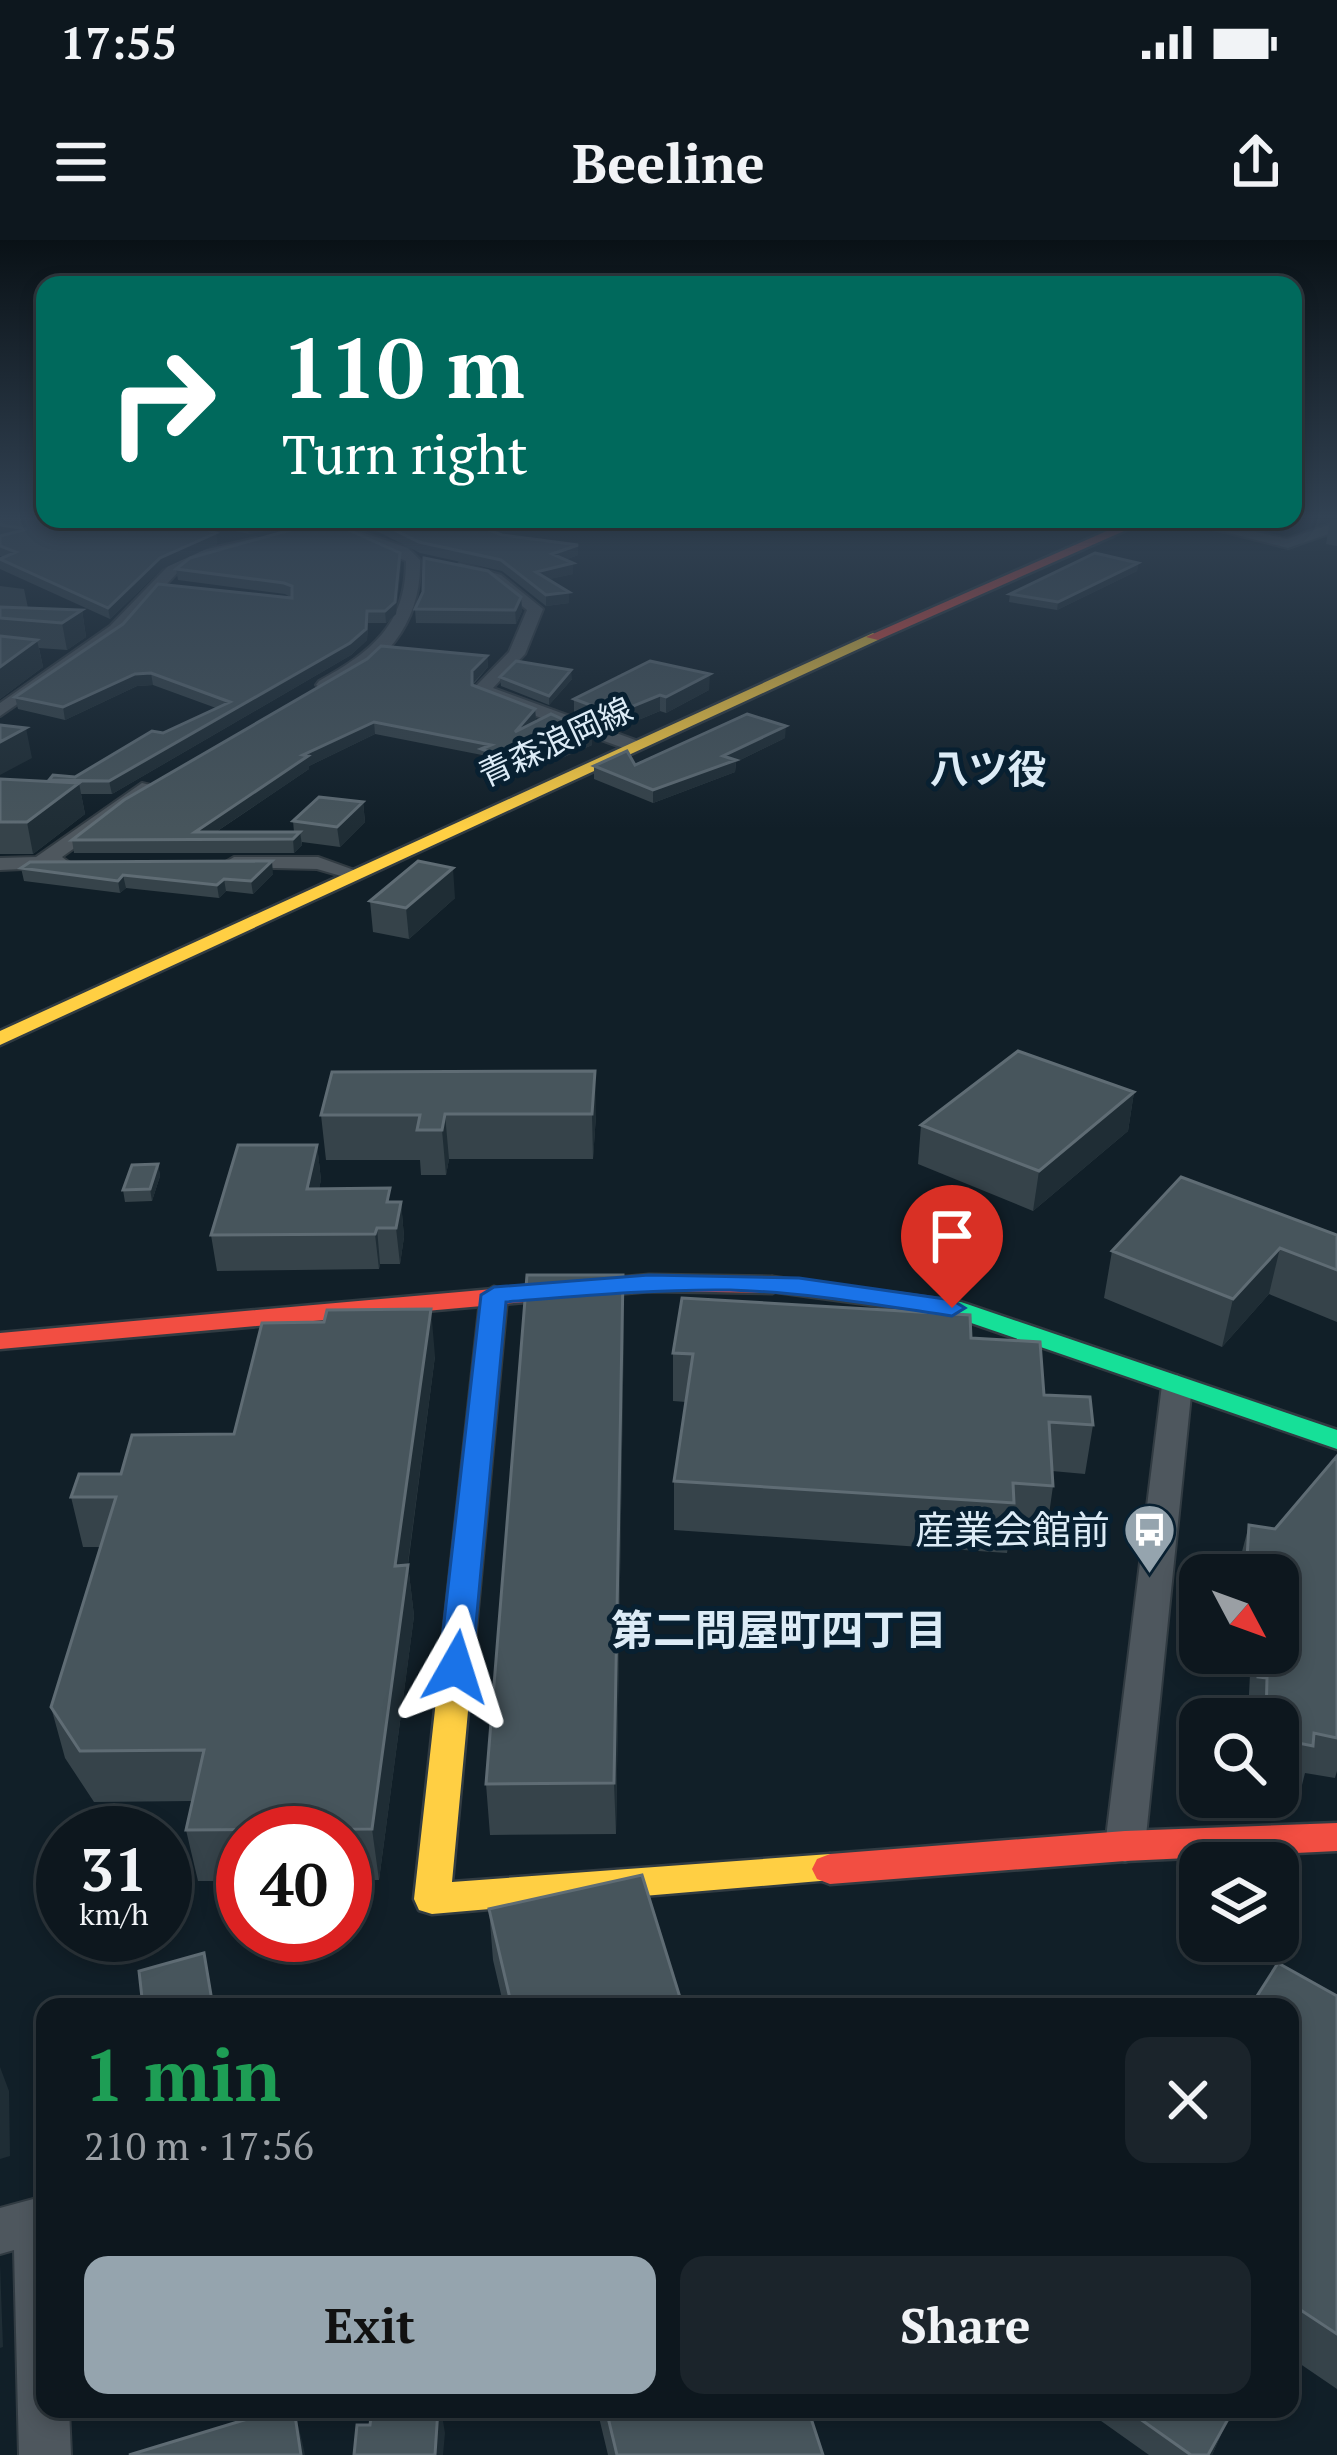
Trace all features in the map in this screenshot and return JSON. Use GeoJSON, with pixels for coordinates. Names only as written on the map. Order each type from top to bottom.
{"type":"FeatureCollection","features":[{"type":"Feature","properties":{"kind":"main road","name":"青森浪岡線"},"geometry":{"type":"LineString","coordinates":[[0,1039],[632,745],[910,622]]}},
{"type":"Feature","properties":{"kind":"main road"},"geometry":{"type":"LineString","coordinates":[[0,1341],[494,1295],[730,1282],[866,1294],[952,1308],[1337,1440]]}},
{"type":"Feature","properties":{"kind":"main road"},"geometry":{"type":"LineString","coordinates":[[494,1295],[432,1899],[1125,1846],[1337,1837]]}},
{"type":"Feature","properties":{"kind":"street"},"geometry":{"type":"LineString","coordinates":[[0,711],[122,622]]}},
{"type":"Feature","properties":{"kind":"street"},"geometry":{"type":"LineString","coordinates":[[302,698],[360,663],[402,622]]}},
{"type":"Feature","properties":{"kind":"street"},"geometry":{"type":"LineString","coordinates":[[530,622],[517,654],[482,690],[632,745]]}},
{"type":"Feature","properties":{"kind":"street"},"geometry":{"type":"LineString","coordinates":[[92,628],[116,629]]}},
{"type":"Feature","properties":{"kind":"street"},"geometry":{"type":"LineString","coordinates":[[36,657],[72,661]]}},
{"type":"Feature","properties":{"kind":"street"},"geometry":{"type":"LineString","coordinates":[[41,863],[117,806],[165,778]]}},
{"type":"Feature","properties":{"kind":"street"},"geometry":{"type":"LineString","coordinates":[[94,805],[117,806]]}},
{"type":"Feature","properties":{"kind":"street"},"geometry":{"type":"LineString","coordinates":[[0,864],[87,863]]}},
{"type":"Feature","properties":{"kind":"street"},"geometry":{"type":"LineString","coordinates":[[202,863],[318,863],[355,874]]}},
{"type":"Feature","properties":{"kind":"street"},"geometry":{"type":"LineString","coordinates":[[1125,1846],[1177,1385]]}},
{"type":"Feature","properties":{"kind":"street"},"geometry":{"type":"LineString","coordinates":[[0,2231],[36,2221]]}},
{"type":"Feature","properties":{"kind":"street"},"geometry":{"type":"LineString","coordinates":[[44,2418],[45,2455]]}},
{"type":"Feature","properties":{"kind":"building"},"geometry":{"type":"Polygon","coordinates":[[[366,622],[366,629],[350,643],[109,781],[49,780],[53,775],[75,777],[152,731],[163,733],[230,702],[151,673],[135,674],[63,707],[15,697],[123,624],[366,622]]]}},
{"type":"Feature","properties":{"kind":"building"},"geometry":{"type":"Polygon","coordinates":[[[0,636],[37,640],[0,667],[0,636]]]}},
{"type":"Feature","properties":{"kind":"building"},"geometry":{"type":"Polygon","coordinates":[[[381,646],[487,656],[472,671],[472,685],[535,709],[515,732],[551,714],[592,733],[522,763],[481,749],[491,745],[374,722],[303,755],[308,756],[195,832],[300,832],[293,839],[72,840],[124,800],[367,659],[381,646]]]}},
{"type":"Feature","properties":{"kind":"building"},"geometry":{"type":"Polygon","coordinates":[[[516,661],[571,670],[549,696],[500,677],[516,661]]]}},
{"type":"Feature","properties":{"kind":"building"},"geometry":{"type":"Polygon","coordinates":[[[650,661],[710,674],[666,697],[660,695],[614,714],[574,699],[650,661]]]}},
{"type":"Feature","properties":{"kind":"building"},"geometry":{"type":"Polygon","coordinates":[[[747,714],[786,726],[723,756],[736,760],[653,790],[594,766],[627,751],[635,765],[747,714]]]}},
{"type":"Feature","properties":{"kind":"building"},"geometry":{"type":"Polygon","coordinates":[[[0,725],[26,728],[0,742],[0,725]]]}},
{"type":"Feature","properties":{"kind":"building"},"geometry":{"type":"Polygon","coordinates":[[[0,779],[79,783],[27,822],[0,822],[0,779]]]}},
{"type":"Feature","properties":{"kind":"building"},"geometry":{"type":"Polygon","coordinates":[[[319,797],[363,802],[337,827],[293,821],[319,797]]]}},
{"type":"Feature","properties":{"kind":"building"},"geometry":{"type":"Polygon","coordinates":[[[272,861],[251,881],[224,879],[217,885],[123,875],[118,881],[21,868],[30,862],[272,861]]]}},
{"type":"Feature","properties":{"kind":"building"},"geometry":{"type":"Polygon","coordinates":[[[418,861],[453,868],[406,908],[370,901],[418,861]]]}},
{"type":"Feature","properties":{"kind":"building"},"geometry":{"type":"Polygon","coordinates":[[[1018,1051],[1134,1092],[1039,1171],[921,1125],[1018,1051]]]}},
{"type":"Feature","properties":{"kind":"building"},"geometry":{"type":"Polygon","coordinates":[[[595,1071],[592,1114],[445,1114],[442,1130],[417,1130],[420,1115],[321,1115],[332,1072],[595,1071]]]}},
{"type":"Feature","properties":{"kind":"building"},"geometry":{"type":"Polygon","coordinates":[[[238,1145],[317,1145],[307,1189],[390,1188],[387,1202],[401,1202],[396,1228],[377,1228],[375,1234],[211,1235],[238,1145]]]}},
{"type":"Feature","properties":{"kind":"building"},"geometry":{"type":"Polygon","coordinates":[[[158,1164],[150,1189],[123,1190],[132,1165],[158,1164]]]}},
{"type":"Feature","properties":{"kind":"building"},"geometry":{"type":"Polygon","coordinates":[[[1181,1177],[1337,1235],[1337,1270],[1280,1248],[1233,1299],[1112,1251],[1181,1177]]]}},
{"type":"Feature","properties":{"kind":"building"},"geometry":{"type":"Polygon","coordinates":[[[527,1275],[623,1275],[614,1783],[486,1784],[527,1275]]]}},
{"type":"Feature","properties":{"kind":"building"},"geometry":{"type":"Polygon","coordinates":[[[682,1298],[970,1315],[971,1338],[1040,1342],[1044,1395],[1090,1397],[1093,1425],[1049,1422],[1053,1486],[1013,1483],[1014,1503],[674,1481],[693,1354],[673,1353],[682,1298]]]}},
{"type":"Feature","properties":{"kind":"building"},"geometry":{"type":"Polygon","coordinates":[[[431,1309],[395,1566],[408,1565],[372,1829],[372,1806],[216,1806],[216,1830],[192,1830],[191,1806],[204,1750],[80,1751],[51,1707],[116,1497],[71,1497],[79,1474],[121,1474],[132,1435],[234,1434],[262,1323],[324,1322],[327,1310],[431,1309]]]}},
{"type":"Feature","properties":{"kind":"building"},"geometry":{"type":"Polygon","coordinates":[[[1337,1456],[1337,1738],[1314,1733],[1313,1746],[1299,1743],[1299,1698],[1267,1698],[1267,1678],[1258,1677],[1299,1674],[1299,1554],[1247,1554],[1249,1525],[1275,1529],[1337,1456]]]}},
{"type":"Feature","properties":{"kind":"building"},"geometry":{"type":"Polygon","coordinates":[[[642,1875],[680,1998],[510,1998],[489,1909],[642,1875]]]}},
{"type":"Feature","properties":{"kind":"building"},"geometry":{"type":"Polygon","coordinates":[[[204,1953],[212,1998],[142,1998],[139,1971],[192,1962],[192,1956],[204,1953]]]}},
{"type":"Feature","properties":{"kind":"building"},"geometry":{"type":"Polygon","coordinates":[[[1278,1963],[1337,1996],[1337,2334],[1299,2309],[1299,1998],[1256,1998],[1278,1963]]]}},
{"type":"Feature","properties":{"kind":"building"},"geometry":{"type":"Polygon","coordinates":[[[250,2418],[295,2418],[301,2455],[129,2455],[250,2418]]]}},
{"type":"Feature","properties":{"kind":"building"},"geometry":{"type":"Polygon","coordinates":[[[371,2418],[437,2418],[435,2455],[354,2455],[357,2425],[370,2425],[371,2418]]]}},
{"type":"Feature","properties":{"kind":"building"},"geometry":{"type":"Polygon","coordinates":[[[608,2418],[811,2418],[823,2455],[617,2455],[608,2418]]]}},
{"type":"Feature","properties":{"kind":"building"},"geometry":{"type":"Polygon","coordinates":[[[1139,2418],[1227,2421],[1208,2455],[1191,2455],[1139,2418]]]}},
{"type":"Feature","properties":{"kind":"traffic: fast"},"geometry":{"type":"LineString","coordinates":[[772,1285],[952,1308],[1337,1440]]}},
{"type":"Feature","properties":{"kind":"traffic: slow"},"geometry":{"type":"LineString","coordinates":[[0,1039],[873,637]]}},
{"type":"Feature","properties":{"kind":"traffic: slow"},"geometry":{"type":"LineString","coordinates":[[494,1295],[432,1899],[830,1869]]}},
{"type":"Feature","properties":{"kind":"traffic: jam"},"geometry":{"type":"LineString","coordinates":[[873,637],[907,622]]}},
{"type":"Feature","properties":{"kind":"traffic: jam"},"geometry":{"type":"LineString","coordinates":[[0,1341],[649,1283],[772,1285]]}},
{"type":"Feature","properties":{"kind":"traffic: jam"},"geometry":{"type":"LineString","coordinates":[[830,1869],[1125,1846],[1337,1837]]}},
{"type":"Feature","properties":{"kind":"place","name":"産業会館前"},"geometry":{"type":"Point","coordinates":[1149,1575]}},
{"type":"Feature","properties":{"kind":"district","name":"八ツ役"},"geometry":{"type":"Point","coordinates":[988,768]}},
{"type":"Feature","properties":{"kind":"district","name":"第二問屋町四丁目"},"geometry":{"type":"Point","coordinates":[779,1629]}},
{"type":"Feature","properties":{"kind":"route"},"geometry":{"type":"LineString","coordinates":[[456,1667],[494,1295],[730,1282],[799,1286],[952,1308]]}}]}
